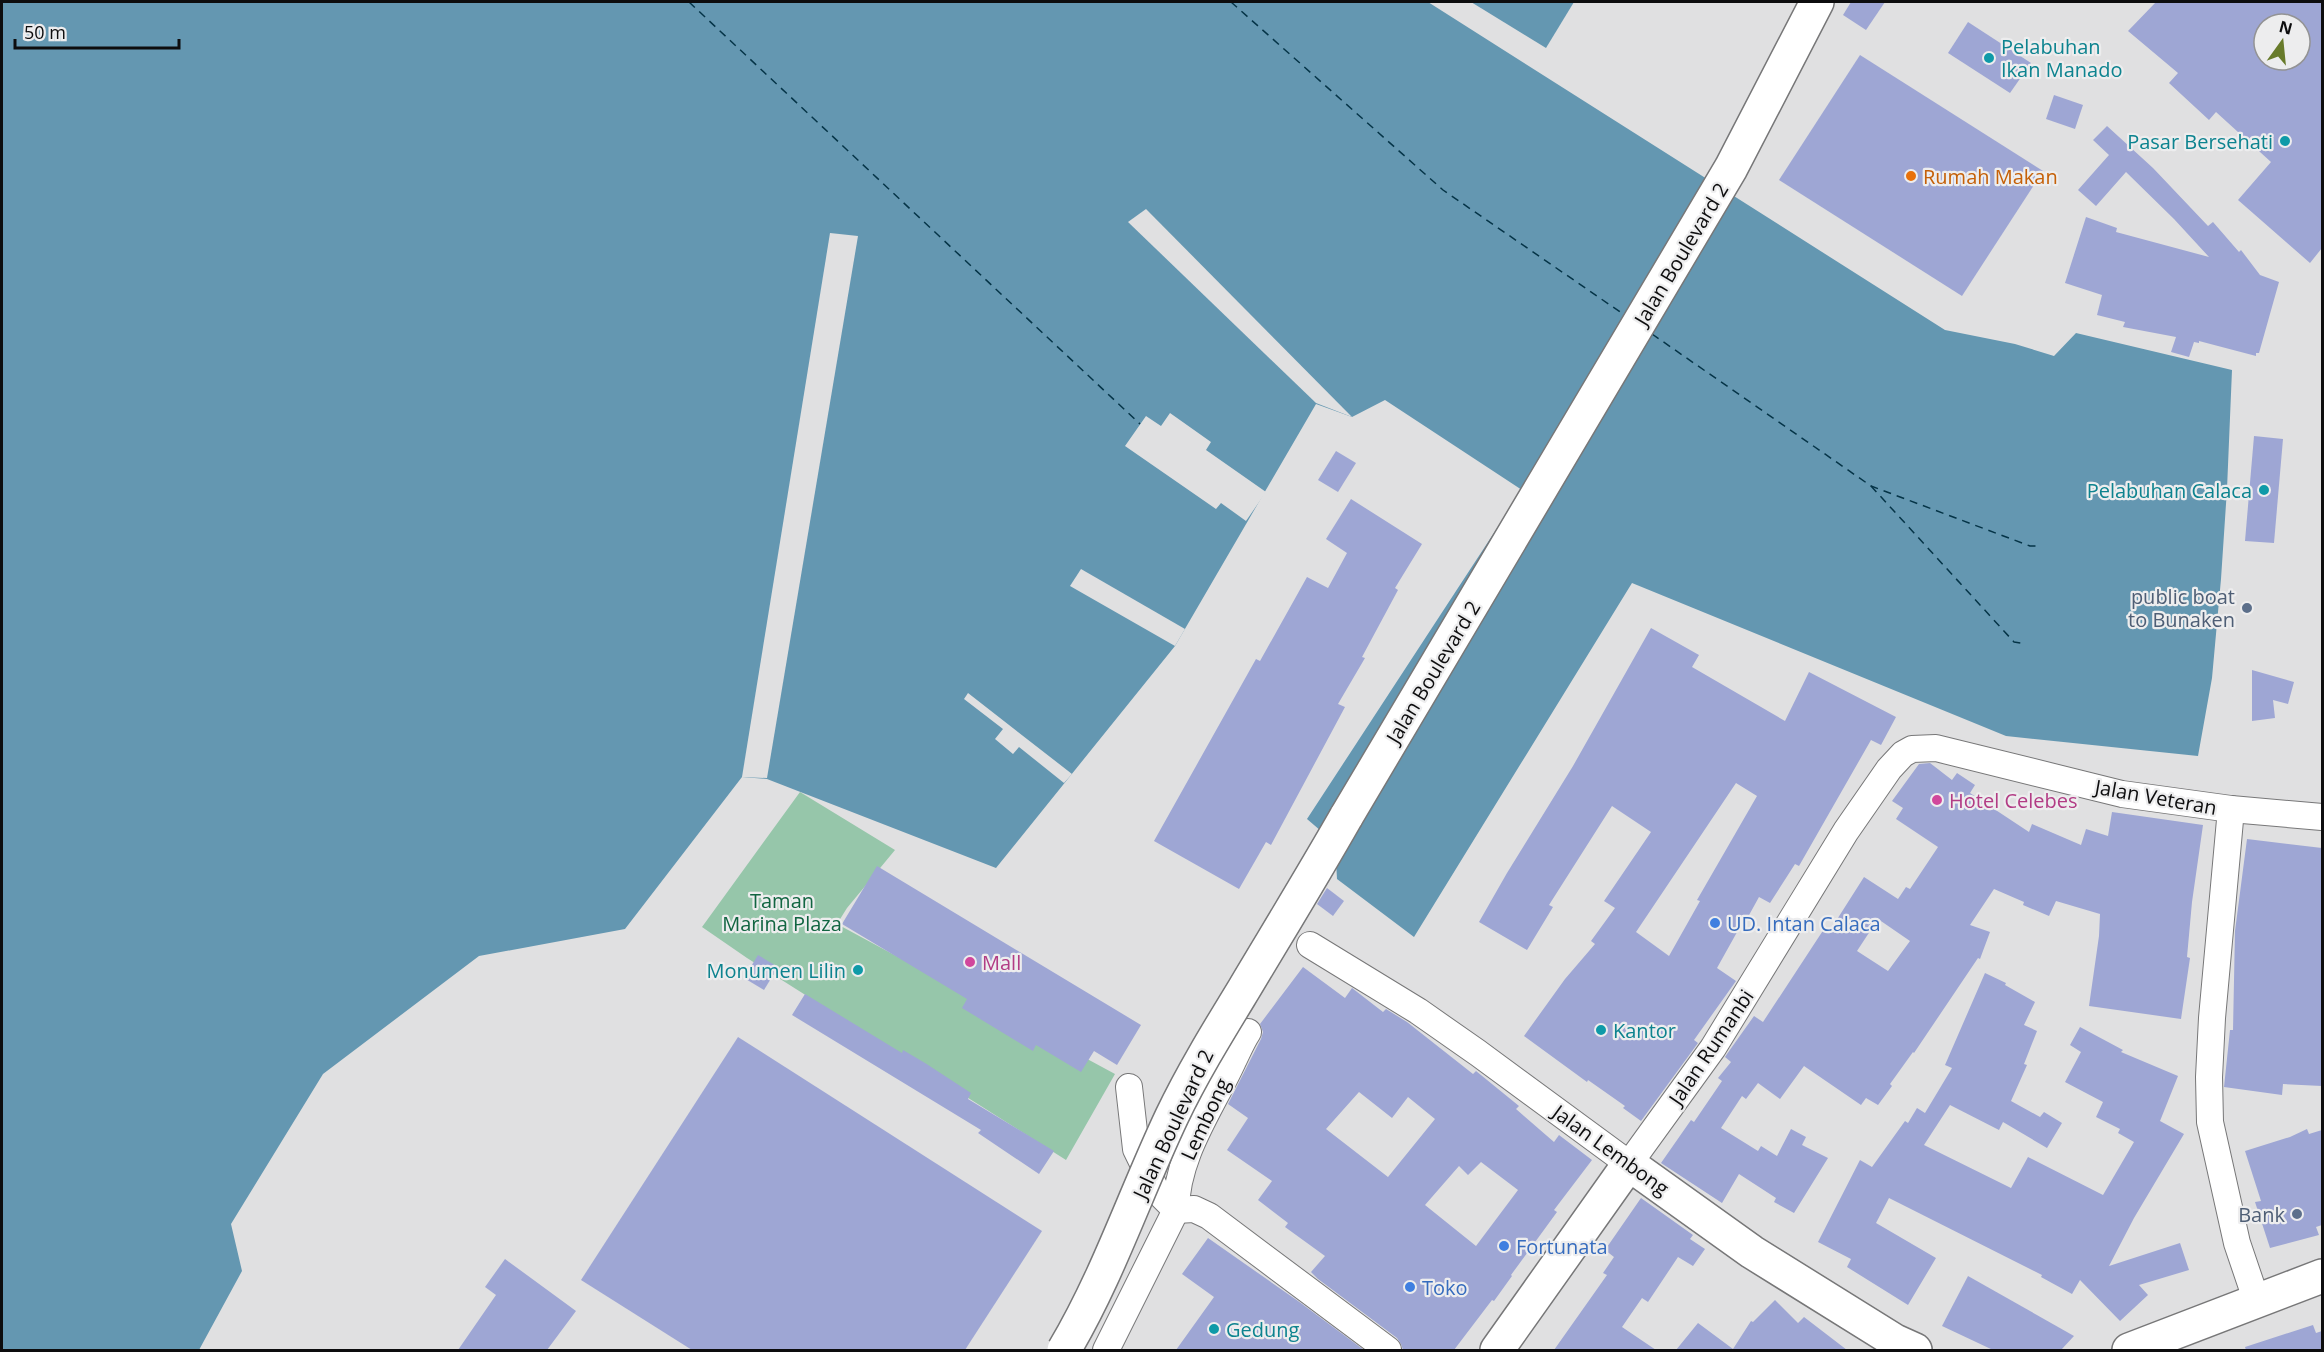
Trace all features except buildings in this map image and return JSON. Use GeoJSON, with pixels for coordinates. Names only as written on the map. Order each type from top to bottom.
{"type":"FeatureCollection","features":[{"type":"Feature","properties":{"kind":"main road","name":"Jalan Boulevard 2"},"geometry":{"type":"LineString","coordinates":[[1064,1350],[1083,1318],[1173,1115],[1217,1034],[1731,168],[1817,2]]}},
{"type":"Feature","properties":{"kind":"main road","name":"Jalan Rumanbi"},"geometry":{"type":"LineString","coordinates":[[1501,1350],[1629,1164]]}},
{"type":"Feature","properties":{"kind":"main road","name":"Jalan Lembong"},"geometry":{"type":"LineString","coordinates":[[1629,1164],[1752,1252],[1895,1341],[1915,1350]]}},
{"type":"Feature","properties":{"kind":"main road"},"geometry":{"type":"LineString","coordinates":[[2129,1350],[2322,1276]]}},
{"type":"Feature","properties":{"kind":"street","name":"Jalan Veteran"},"geometry":{"type":"LineString","coordinates":[[1922,747],[1936,748],[2122,794],[2230,809],[2322,817]]}},
{"type":"Feature","properties":{"kind":"street","name":"Jalan Rumanbi"},"geometry":{"type":"LineString","coordinates":[[1629,1164],[1713,1048],[1846,831],[1889,769],[1903,754],[1922,747]]}},
{"type":"Feature","properties":{"kind":"street"},"geometry":{"type":"LineString","coordinates":[[2230,809],[2212,1018],[2209,1077],[2210,1122],[2237,1243],[2257,1302]]}},
{"type":"Feature","properties":{"kind":"street","name":"Jalan Lembong"},"geometry":{"type":"LineString","coordinates":[[1310,945],[1426,1017],[1629,1164]]}},
{"type":"Feature","properties":{"kind":"street","name":"Lembong"},"geometry":{"type":"LineString","coordinates":[[1176,1210],[1180,1173],[1204,1116],[1248,1032]]}},
{"type":"Feature","properties":{"kind":"street"},"geometry":{"type":"LineString","coordinates":[[1128,1087],[1136,1149],[1156,1190],[1176,1210],[1194,1209],[1209,1216],[1388,1350]]}},
{"type":"Feature","properties":{"kind":"street"},"geometry":{"type":"LineString","coordinates":[[1106,1350],[1176,1210]]}},
{"type":"Feature","properties":{"kind":"green space","name":"Taman Marina Plaza"},"geometry":{"type":"Polygon","coordinates":[[[800,792],[895,850],[847,908],[837,924],[1115,1074],[1066,1160],[747,958],[702,927],[800,792]]]}},
{"type":"Feature","properties":{"kind":"water"},"geometry":{"type":"Polygon","coordinates":[[[2,2],[1428,2],[1945,330],[2015,344],[2054,356],[2076,333],[2232,370],[2221,579],[2212,678],[2198,756],[2006,736],[1632,583],[1414,937],[1337,879],[1335,843],[1307,819],[1522,490],[1385,400],[1352,417],[1316,404],[1175,646],[996,868],[767,779],[742,777],[625,929],[479,956],[323,1074],[231,1224],[242,1271],[199,1350],[2,1350],[2,2]]]}},
{"type":"Feature","properties":{"kind":"water"},"geometry":{"type":"Polygon","coordinates":[[[1471,2],[1574,2],[1546,48],[1471,2]]]}},
{"type":"Feature","properties":{"kind":"pier"},"geometry":{"type":"Polygon","coordinates":[[[1146,209],[1352,417],[1316,403],[1128,222],[1146,209]]]}},
{"type":"Feature","properties":{"kind":"pier"},"geometry":{"type":"Polygon","coordinates":[[[830,233],[858,236],[767,778],[742,777],[830,233]]]}},
{"type":"Feature","properties":{"kind":"pier"},"geometry":{"type":"Polygon","coordinates":[[[1170,413],[1211,442],[1206,450],[1266,492],[1246,521],[1221,503],[1216,509],[1125,446],[1146,416],[1161,426],[1170,413]]]}},
{"type":"Feature","properties":{"kind":"pier"},"geometry":{"type":"Polygon","coordinates":[[[1081,569],[1185,629],[1175,646],[1070,586],[1081,569]]]}},
{"type":"Feature","properties":{"kind":"pier"},"geometry":{"type":"Polygon","coordinates":[[[968,693],[1072,774],[1064,783],[1019,747],[1013,754],[995,739],[1003,729],[964,699],[968,693]]]}},
{"type":"Feature","properties":{"kind":"ferry route"},"geometry":{"type":"LineString","coordinates":[[689,2],[1140,424]]}},
{"type":"Feature","properties":{"kind":"ferry route"},"geometry":{"type":"LineString","coordinates":[[1231,2],[1443,190],[1626,316]]}},
{"type":"Feature","properties":{"kind":"ferry route"},"geometry":{"type":"LineString","coordinates":[[1652,334],[1871,486],[2030,546],[2037,546]]}},
{"type":"Feature","properties":{"kind":"ferry route"},"geometry":{"type":"LineString","coordinates":[[1871,486],[2014,642],[2026,644]]}},
{"type":"Feature","properties":{"kind":"place","name":"Pelabuhan Ikan Manado"},"geometry":{"type":"Point","coordinates":[1989,58]}},
{"type":"Feature","properties":{"kind":"place","name":"Pasar Bersehati"},"geometry":{"type":"Point","coordinates":[2285,141]}},
{"type":"Feature","properties":{"kind":"place","name":"Rumah Makan"},"geometry":{"type":"Point","coordinates":[1911,176]}},
{"type":"Feature","properties":{"kind":"place","name":"Pelabuhan Calaca"},"geometry":{"type":"Point","coordinates":[2264,490]}},
{"type":"Feature","properties":{"kind":"place","name":"public boat to Bunaken"},"geometry":{"type":"Point","coordinates":[2247,608]}},
{"type":"Feature","properties":{"kind":"place","name":"Hotel Celebes"},"geometry":{"type":"Point","coordinates":[1937,800]}},
{"type":"Feature","properties":{"kind":"place","name":"UD. Intan Calaca"},"geometry":{"type":"Point","coordinates":[1715,923]}},
{"type":"Feature","properties":{"kind":"place","name":"Mall"},"geometry":{"type":"Point","coordinates":[970,962]}},
{"type":"Feature","properties":{"kind":"place","name":"Monumen Lilin"},"geometry":{"type":"Point","coordinates":[858,970]}},
{"type":"Feature","properties":{"kind":"place","name":"Kantor"},"geometry":{"type":"Point","coordinates":[1601,1030]}},
{"type":"Feature","properties":{"kind":"place","name":"Bank"},"geometry":{"type":"Point","coordinates":[2297,1214]}},
{"type":"Feature","properties":{"kind":"place","name":"Fortunata"},"geometry":{"type":"Point","coordinates":[1504,1246]}},
{"type":"Feature","properties":{"kind":"place","name":"Toko"},"geometry":{"type":"Point","coordinates":[1410,1287]}},
{"type":"Feature","properties":{"kind":"place","name":"Gedung"},"geometry":{"type":"Point","coordinates":[1214,1329]}}]}
